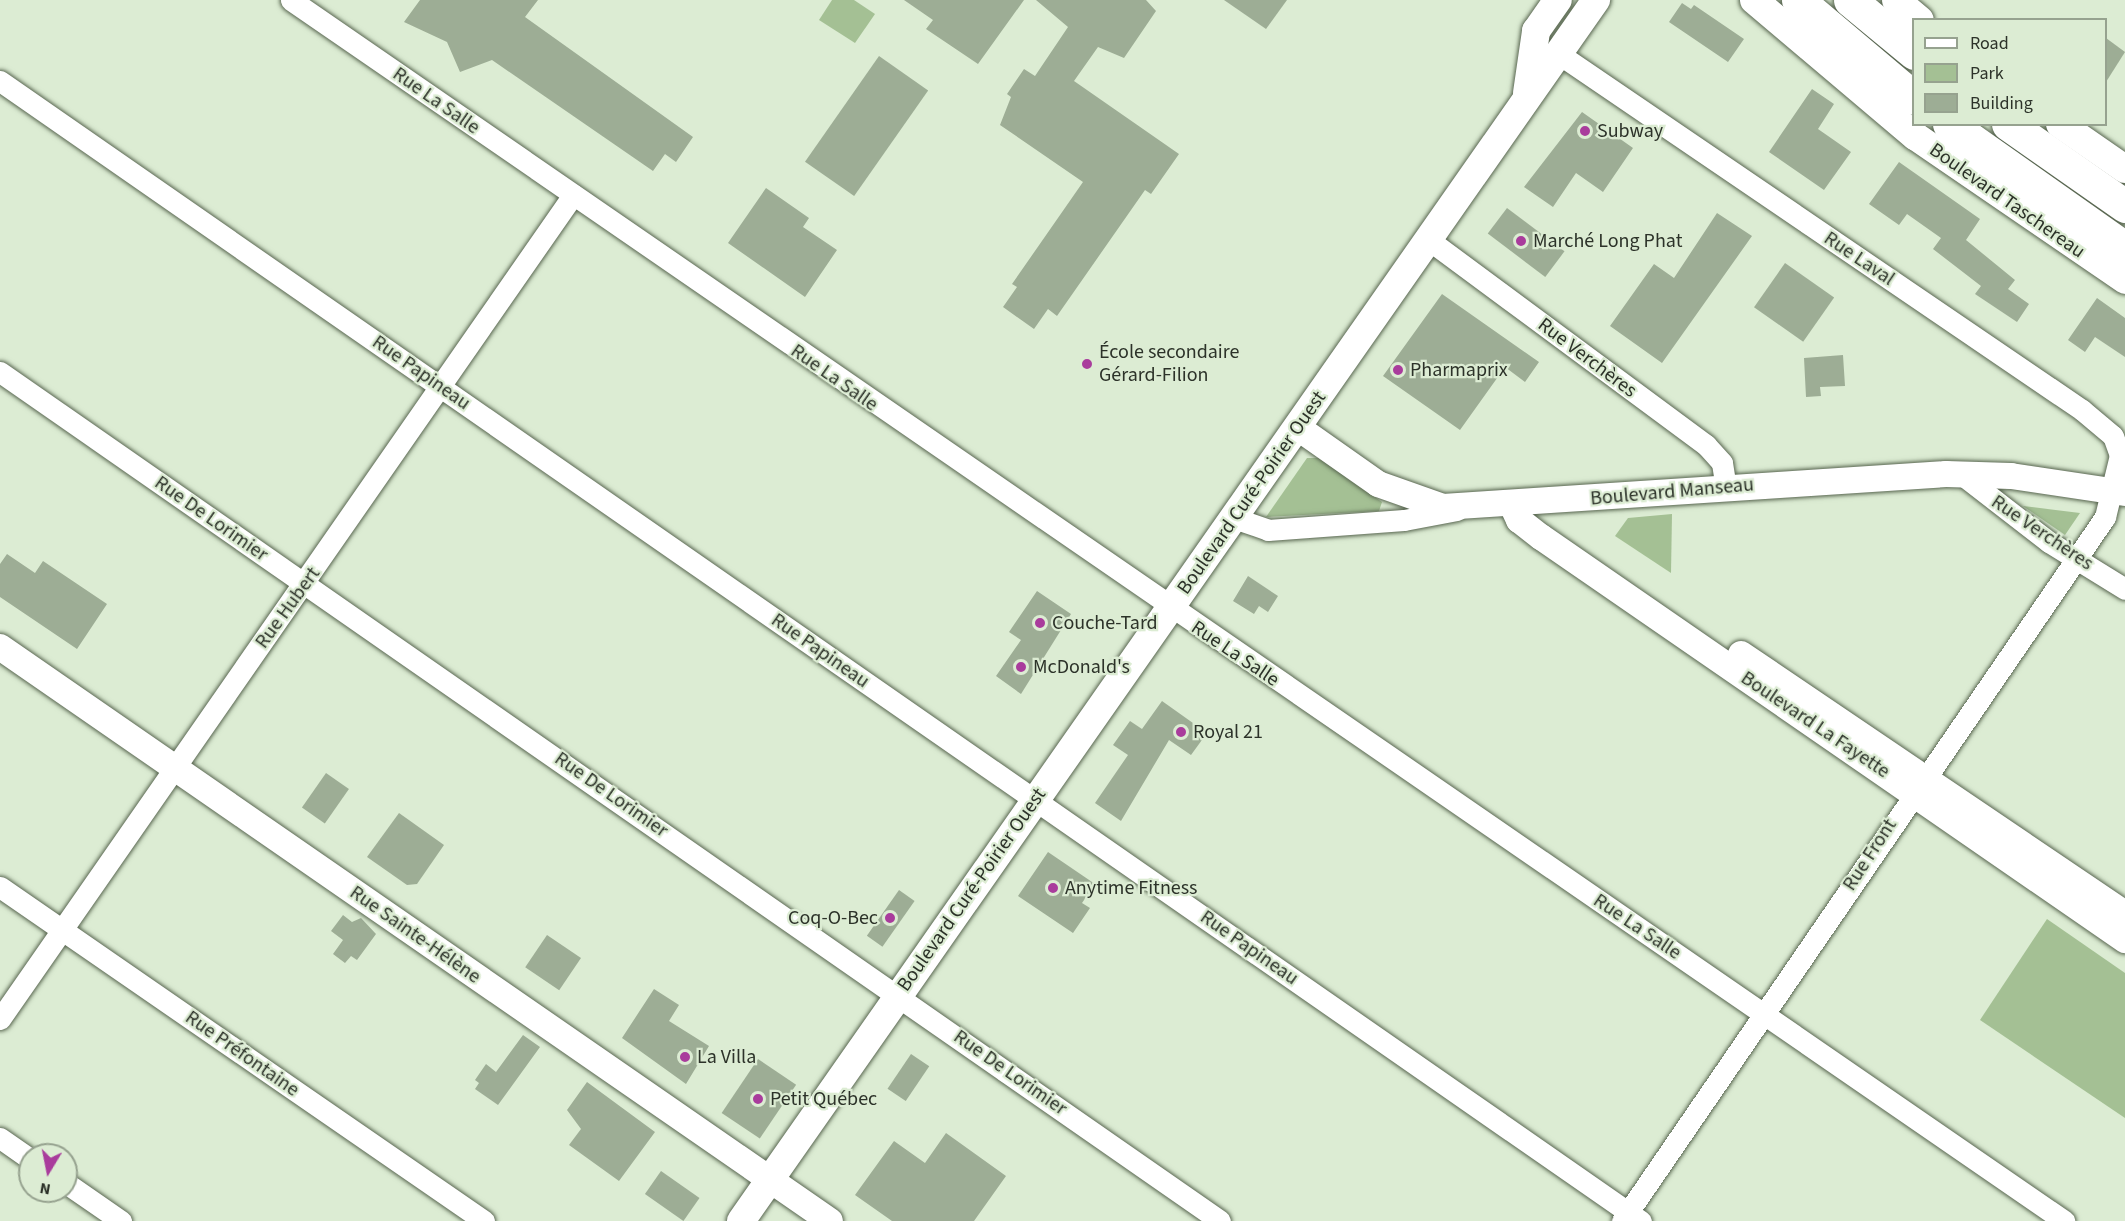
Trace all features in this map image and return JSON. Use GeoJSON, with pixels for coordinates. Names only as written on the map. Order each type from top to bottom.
{"type":"FeatureCollection","features":[{"type":"Feature","properties":{"kind":"highway"},"geometry":{"type":"LineString","coordinates":[[1798,0],[1912,96]]}},
{"type":"Feature","properties":{"kind":"highway"},"geometry":{"type":"LineString","coordinates":[[1850,0],[1912,51]]}},
{"type":"Feature","properties":{"kind":"highway","name":"Boulevard Taschereau"},"geometry":{"type":"LineString","coordinates":[[1952,126],[2125,248]]}},
{"type":"Feature","properties":{"kind":"highway"},"geometry":{"type":"LineString","coordinates":[[2010,126],[2125,206]]}},
{"type":"Feature","properties":{"kind":"main road"},"geometry":{"type":"LineString","coordinates":[[1526,101],[1536,31],[1558,0]]}},
{"type":"Feature","properties":{"kind":"main road","name":"Boulevard Curé-Poirier Ouest"},"geometry":{"type":"LineString","coordinates":[[741,1221],[1596,0]]}},
{"type":"Feature","properties":{"kind":"main road","name":"Boulevard Taschereau"},"geometry":{"type":"LineString","coordinates":[[1754,0],[1915,136],[2125,280]]}},
{"type":"Feature","properties":{"kind":"main road"},"geometry":{"type":"LineString","coordinates":[[1896,0],[1918,18]]}},
{"type":"Feature","properties":{"kind":"main road"},"geometry":{"type":"LineString","coordinates":[[2063,126],[2125,169]]}},
{"type":"Feature","properties":{"kind":"street","name":"Rue La Salle"},"geometry":{"type":"LineString","coordinates":[[291,0],[1170,609],[1765,1014],[2064,1221]]}},
{"type":"Feature","properties":{"kind":"street","name":"Rue Laval"},"geometry":{"type":"LineString","coordinates":[[1559,54],[2094,419],[2119,451],[2122,489]]}},
{"type":"Feature","properties":{"kind":"street","name":"Rue Papineau"},"geometry":{"type":"LineString","coordinates":[[0,81],[1035,799],[1630,1218]]}},
{"type":"Feature","properties":{"kind":"street","name":"Rue Hubert"},"geometry":{"type":"LineString","coordinates":[[0,1019],[172,769],[306,585],[443,388],[573,195]]}},
{"type":"Feature","properties":{"kind":"street","name":"Rue Verchères"},"geometry":{"type":"LineString","coordinates":[[1429,240],[1706,445],[1722,463],[1726,488]]}},
{"type":"Feature","properties":{"kind":"street","name":"Rue De Lorimier"},"geometry":{"type":"LineString","coordinates":[[0,372],[899,995],[1220,1221]]}},
{"type":"Feature","properties":{"kind":"street"},"geometry":{"type":"LineString","coordinates":[[1297,428],[1394,492],[1420,502],[1468,508]]}},
{"type":"Feature","properties":{"kind":"street","name":"Boulevard Manseau"},"geometry":{"type":"LineString","coordinates":[[1234,518],[1268,530],[1404,520],[1468,508],[1726,488],[1961,474],[2122,489]]}},
{"type":"Feature","properties":{"kind":"street","name":"Rue Verchères"},"geometry":{"type":"LineString","coordinates":[[1961,474],[2078,559],[2125,589]]}},
{"type":"Feature","properties":{"kind":"street","name":"Rue Front"},"geometry":{"type":"LineString","coordinates":[[1630,1218],[1919,786],[2078,559],[2122,489]]}},
{"type":"Feature","properties":{"kind":"street","name":"Boulevard La Fayette"},"geometry":{"type":"LineString","coordinates":[[1538,503],[1551,524],[1919,786],[2125,940]]}},
{"type":"Feature","properties":{"kind":"street","name":"Boulevard La Fayette"},"geometry":{"type":"LineString","coordinates":[[1512,505],[1536,534],[1919,786],[2125,914]]}},
{"type":"Feature","properties":{"kind":"street","name":"Rue Sainte-Hélène"},"geometry":{"type":"LineString","coordinates":[[0,647],[172,769],[830,1221]]}},
{"type":"Feature","properties":{"kind":"street","name":"Rue Préfontaine"},"geometry":{"type":"LineString","coordinates":[[0,887],[484,1221]]}},
{"type":"Feature","properties":{"kind":"street"},"geometry":{"type":"LineString","coordinates":[[0,1138],[18,1151]]}},
{"type":"Feature","properties":{"kind":"street"},"geometry":{"type":"LineString","coordinates":[[78,1191],[122,1221]]}},
{"type":"Feature","properties":{"kind":"green space"},"geometry":{"type":"Polygon","coordinates":[[[832,0],[854,0],[875,14],[855,43],[819,20],[832,0]]]}},
{"type":"Feature","properties":{"kind":"green space"},"geometry":{"type":"Polygon","coordinates":[[[1307,458],[1319,458],[1382,502],[1379,511],[1266,517],[1307,458]]]}},
{"type":"Feature","properties":{"kind":"green space"},"geometry":{"type":"Polygon","coordinates":[[[2023,506],[2080,513],[2065,535],[2023,506]]]}},
{"type":"Feature","properties":{"kind":"green space"},"geometry":{"type":"Polygon","coordinates":[[[1672,514],[1671,573],[1615,536],[1628,518],[1672,514]]]}},
{"type":"Feature","properties":{"kind":"green space"},"geometry":{"type":"Polygon","coordinates":[[[2047,919],[2125,973],[2125,1118],[1980,1020],[2047,919]]]}},
{"type":"Feature","properties":{"kind":"building"},"geometry":{"type":"Polygon","coordinates":[[[420,0],[538,0],[525,17],[693,137],[676,162],[665,154],[653,171],[492,60],[460,72],[447,42],[404,22],[420,0]]]}},
{"type":"Feature","properties":{"kind":"building"},"geometry":{"type":"Polygon","coordinates":[[[904,0],[1024,0],[978,64],[926,29],[933,20],[904,0]]]}},
{"type":"Feature","properties":{"kind":"building"},"geometry":{"type":"Polygon","coordinates":[[[1036,0],[1146,0],[1156,11],[1124,58],[1098,47],[1074,81],[1179,154],[1151,194],[1145,190],[1057,316],[1048,309],[1034,329],[1003,307],[1017,287],[1012,284],[1083,182],[1000,125],[1011,97],[1007,94],[1024,69],[1035,76],[1068,27],[1036,0]]]}},
{"type":"Feature","properties":{"kind":"building"},"geometry":{"type":"Polygon","coordinates":[[[1224,0],[1287,0],[1266,29],[1224,0]]]}},
{"type":"Feature","properties":{"kind":"building"},"geometry":{"type":"Polygon","coordinates":[[[1682,3],[1691,9],[1694,5],[1744,39],[1728,62],[1669,22],[1682,3]]]}},
{"type":"Feature","properties":{"kind":"building"},"geometry":{"type":"Polygon","coordinates":[[[2107,39],[2125,52],[2107,80],[2107,39]]]}},
{"type":"Feature","properties":{"kind":"building"},"geometry":{"type":"Polygon","coordinates":[[[879,56],[928,90],[854,196],[805,162],[879,56]]]}},
{"type":"Feature","properties":{"kind":"building"},"geometry":{"type":"Polygon","coordinates":[[[1812,89],[1834,104],[1818,129],[1851,152],[1824,190],[1769,152],[1812,89]]]}},
{"type":"Feature","properties":{"kind":"building"},"geometry":{"type":"Polygon","coordinates":[[[1582,112],[1633,148],[1603,192],[1576,173],[1553,207],[1524,187],[1582,112]]]}},
{"type":"Feature","properties":{"kind":"building"},"geometry":{"type":"Polygon","coordinates":[[[1899,162],[1980,219],[1966,240],[2015,280],[2008,289],[2029,304],[2017,322],[1975,294],[1981,286],[1933,249],[1941,238],[1907,214],[1899,225],[1869,204],[1899,162]]]}},
{"type":"Feature","properties":{"kind":"building"},"geometry":{"type":"Polygon","coordinates":[[[766,188],[809,218],[803,227],[837,250],[805,297],[728,243],[766,188]]]}},
{"type":"Feature","properties":{"kind":"building"},"geometry":{"type":"Polygon","coordinates":[[[1507,208],[1565,251],[1545,277],[1488,234],[1507,208]]]}},
{"type":"Feature","properties":{"kind":"building"},"geometry":{"type":"Polygon","coordinates":[[[1717,213],[1752,236],[1662,363],[1610,326],[1654,264],[1674,278],[1717,213]]]}},
{"type":"Feature","properties":{"kind":"building"},"geometry":{"type":"Polygon","coordinates":[[[1785,263],[1834,297],[1803,342],[1754,307],[1785,263]]]}},
{"type":"Feature","properties":{"kind":"building"},"geometry":{"type":"Polygon","coordinates":[[[1442,294],[1539,362],[1525,382],[1505,367],[1460,430],[1383,376],[1442,294]]]}},
{"type":"Feature","properties":{"kind":"building"},"geometry":{"type":"Polygon","coordinates":[[[2097,298],[2125,318],[2125,357],[2095,337],[2085,352],[2068,340],[2097,298]]]}},
{"type":"Feature","properties":{"kind":"building"},"geometry":{"type":"Polygon","coordinates":[[[1843,355],[1845,386],[1820,387],[1821,396],[1806,397],[1804,358],[1843,355]]]}},
{"type":"Feature","properties":{"kind":"building"},"geometry":{"type":"Polygon","coordinates":[[[7,554],[35,573],[43,561],[107,604],[77,649],[0,597],[0,564],[7,554]]]}},
{"type":"Feature","properties":{"kind":"building"},"geometry":{"type":"Polygon","coordinates":[[[1248,576],[1278,596],[1268,612],[1259,606],[1254,614],[1233,601],[1248,576]]]}},
{"type":"Feature","properties":{"kind":"building"},"geometry":{"type":"Polygon","coordinates":[[[1037,591],[1071,614],[1021,694],[996,676],[1021,640],[1009,632],[1037,591]]]}},
{"type":"Feature","properties":{"kind":"building"},"geometry":{"type":"Polygon","coordinates":[[[1162,701],[1207,733],[1191,755],[1169,740],[1121,821],[1095,803],[1128,755],[1113,745],[1130,721],[1142,729],[1162,701]]]}},
{"type":"Feature","properties":{"kind":"building"},"geometry":{"type":"Polygon","coordinates":[[[326,773],[349,789],[325,823],[302,807],[326,773]]]}},
{"type":"Feature","properties":{"kind":"building"},"geometry":{"type":"Polygon","coordinates":[[[399,813],[444,845],[417,884],[407,885],[367,857],[399,813]]]}},
{"type":"Feature","properties":{"kind":"building"},"geometry":{"type":"Polygon","coordinates":[[[1048,852],[1095,884],[1082,903],[1090,908],[1073,933],[1018,896],[1048,852]]]}},
{"type":"Feature","properties":{"kind":"building","name":"Coq-O-Bec"},"geometry":{"type":"Polygon","coordinates":[[[899,890],[915,901],[882,947],[867,936],[899,890]]]}},
{"type":"Feature","properties":{"kind":"building"},"geometry":{"type":"Polygon","coordinates":[[[343,915],[352,922],[361,918],[376,934],[357,960],[351,956],[345,963],[333,954],[343,940],[331,931],[343,915]]]}},
{"type":"Feature","properties":{"kind":"building"},"geometry":{"type":"Polygon","coordinates":[[[547,935],[581,958],[559,990],[525,967],[547,935]]]}},
{"type":"Feature","properties":{"kind":"building"},"geometry":{"type":"Polygon","coordinates":[[[654,989],[679,1005],[669,1021],[709,1046],[686,1084],[622,1038],[654,989]]]}},
{"type":"Feature","properties":{"kind":"building"},"geometry":{"type":"Polygon","coordinates":[[[523,1035],[540,1047],[498,1105],[475,1089],[479,1083],[475,1080],[486,1064],[496,1072],[523,1035]]]}},
{"type":"Feature","properties":{"kind":"building"},"geometry":{"type":"Polygon","coordinates":[[[911,1054],[929,1066],[906,1101],[888,1089],[911,1054]]]}},
{"type":"Feature","properties":{"kind":"building","name":"Petit Québec"},"geometry":{"type":"Polygon","coordinates":[[[758,1059],[796,1085],[760,1139],[722,1113],[758,1059]]]}},
{"type":"Feature","properties":{"kind":"building"},"geometry":{"type":"Polygon","coordinates":[[[587,1082],[655,1132],[619,1181],[569,1145],[581,1129],[567,1110],[587,1082]]]}},
{"type":"Feature","properties":{"kind":"building"},"geometry":{"type":"Polygon","coordinates":[[[946,1133],[1006,1176],[974,1221],[892,1221],[855,1195],[894,1141],[925,1163],[946,1133]]]}},
{"type":"Feature","properties":{"kind":"building"},"geometry":{"type":"Polygon","coordinates":[[[661,1171],[700,1198],[683,1221],[645,1194],[661,1171]]]}},
{"type":"Feature","properties":{"kind":"place","name":"Subway"},"geometry":{"type":"Point","coordinates":[1585,131]}},
{"type":"Feature","properties":{"kind":"place","name":"Marché Long Phat"},"geometry":{"type":"Point","coordinates":[1521,241]}},
{"type":"Feature","properties":{"kind":"place","name":"École secondaire Gérard-Filion"},"geometry":{"type":"Point","coordinates":[1087,364]}},
{"type":"Feature","properties":{"kind":"place","name":"Pharmaprix"},"geometry":{"type":"Point","coordinates":[1398,370]}},
{"type":"Feature","properties":{"kind":"place","name":"Couche-Tard"},"geometry":{"type":"Point","coordinates":[1040,623]}},
{"type":"Feature","properties":{"kind":"place","name":"McDonald's"},"geometry":{"type":"Point","coordinates":[1021,667]}},
{"type":"Feature","properties":{"kind":"place","name":"Royal 21"},"geometry":{"type":"Point","coordinates":[1181,732]}},
{"type":"Feature","properties":{"kind":"place","name":"Anytime Fitness"},"geometry":{"type":"Point","coordinates":[1053,888]}},
{"type":"Feature","properties":{"kind":"place","name":"Coq-O-Bec"},"geometry":{"type":"Point","coordinates":[890,918]}},
{"type":"Feature","properties":{"kind":"place","name":"La Villa"},"geometry":{"type":"Point","coordinates":[685,1057]}},
{"type":"Feature","properties":{"kind":"place","name":"Petit Québec"},"geometry":{"type":"Point","coordinates":[758,1099]}}]}
